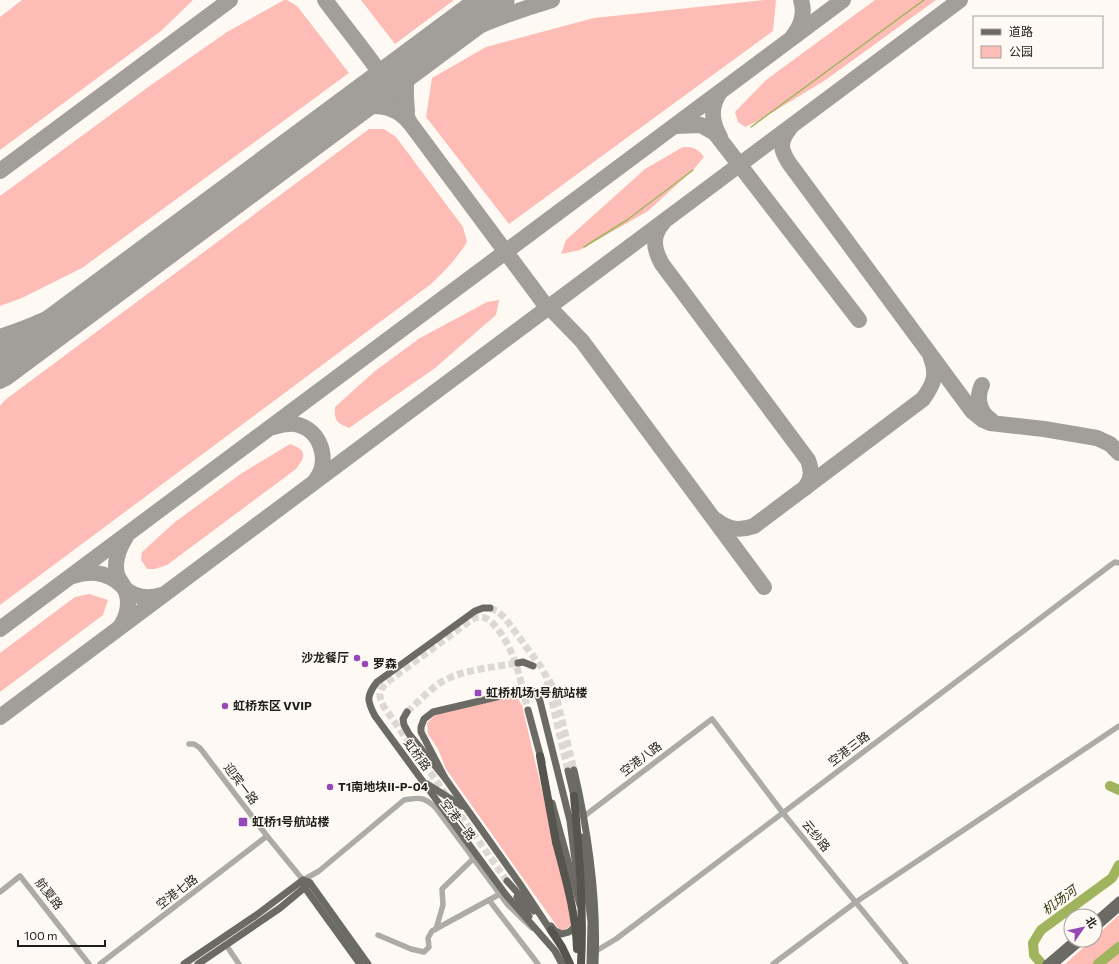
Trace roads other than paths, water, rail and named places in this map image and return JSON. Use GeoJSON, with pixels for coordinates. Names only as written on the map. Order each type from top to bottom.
{"type":"FeatureCollection","features":[{"type":"Feature","properties":{"kind":"highway"},"geometry":{"type":"LineString","coordinates":[[540,756],[556,842],[574,916],[578,964]]}},
{"type":"Feature","properties":{"kind":"highway"},"geometry":{"type":"LineString","coordinates":[[574,796],[582,896],[583,964]]}},
{"type":"Feature","properties":{"kind":"highway"},"geometry":{"type":"LineString","coordinates":[[551,930],[562,947],[570,964]]}},
{"type":"Feature","properties":{"kind":"main road","name":"虹桥路"},"geometry":{"type":"LineString","coordinates":[[490,608],[483,608],[475,611],[377,682],[369,694],[368,701],[375,716],[506,894],[555,951],[562,964]]}},
{"type":"Feature","properties":{"kind":"main road"},"geometry":{"type":"LineString","coordinates":[[518,662],[523,662],[533,666]]}},
{"type":"Feature","properties":{"kind":"main road"},"geometry":{"type":"LineString","coordinates":[[445,778],[421,732],[424,719],[433,712],[526,690],[536,692],[570,821],[585,948],[583,964]]}},
{"type":"Feature","properties":{"kind":"main road"},"geometry":{"type":"LineString","coordinates":[[528,710],[580,907]]}},
{"type":"Feature","properties":{"kind":"main road","name":"虹桥路"},"geometry":{"type":"LineString","coordinates":[[407,712],[403,719],[404,725],[409,734],[445,778],[551,930],[558,944],[562,964]]}},
{"type":"Feature","properties":{"kind":"main road"},"geometry":{"type":"LineString","coordinates":[[555,761],[567,789],[583,817]]}},
{"type":"Feature","properties":{"kind":"main road"},"geometry":{"type":"LineString","coordinates":[[590,964],[591,922],[571,770],[583,817],[592,885],[596,951],[595,964]]}},
{"type":"Feature","properties":{"kind":"main road"},"geometry":{"type":"LineString","coordinates":[[424,782],[466,809]]}},
{"type":"Feature","properties":{"kind":"main road"},"geometry":{"type":"LineString","coordinates":[[542,936],[507,881],[551,930]]}},
{"type":"Feature","properties":{"kind":"main road","name":"空港一路"},"geometry":{"type":"LineString","coordinates":[[198,964],[280,908],[306,884]]}},
{"type":"Feature","properties":{"kind":"main road","name":"空港一路"},"geometry":{"type":"LineString","coordinates":[[184,964],[260,912],[306,884]]}},
{"type":"Feature","properties":{"kind":"main road","name":"迎宾一路"},"geometry":{"type":"LineString","coordinates":[[306,884],[360,964]]}},
{"type":"Feature","properties":{"kind":"main road","name":"迎宾一路"},"geometry":{"type":"LineString","coordinates":[[306,884],[368,964]]}},
{"type":"Feature","properties":{"kind":"main road"},"geometry":{"type":"LineString","coordinates":[[1103,914],[1119,900]]}},
{"type":"Feature","properties":{"kind":"main road"},"geometry":{"type":"LineString","coordinates":[[1103,922],[1119,908]]}},
{"type":"Feature","properties":{"kind":"main road"},"geometry":{"type":"LineString","coordinates":[[542,918],[555,931],[562,934],[579,924],[581,915]]}},
{"type":"Feature","properties":{"kind":"main road"},"geometry":{"type":"LineString","coordinates":[[1046,964],[1065,948]]}},
{"type":"Feature","properties":{"kind":"main road"},"geometry":{"type":"LineString","coordinates":[[1055,964],[1074,948]]}},
{"type":"Feature","properties":{"kind":"street","name":"空港三路"},"geometry":{"type":"LineString","coordinates":[[596,951],[616,939],[1117,562]]}},
{"type":"Feature","properties":{"kind":"street","name":"云纱路"},"geometry":{"type":"LineString","coordinates":[[712,719],[783,813],[906,964]]}},
{"type":"Feature","properties":{"kind":"street","name":"空港八路"},"geometry":{"type":"LineString","coordinates":[[583,817],[712,719]]}},
{"type":"Feature","properties":{"kind":"street"},"geometry":{"type":"LineString","coordinates":[[772,964],[856,902],[1119,726]]}},
{"type":"Feature","properties":{"kind":"street","name":"迎宾一路"},"geometry":{"type":"LineString","coordinates":[[189,744],[194,744],[200,748],[267,836],[306,884]]}},
{"type":"Feature","properties":{"kind":"street","name":"空港一路"},"geometry":{"type":"LineString","coordinates":[[306,884],[319,870],[404,800],[423,798],[430,802],[474,858],[508,905],[525,923],[542,936]]}},
{"type":"Feature","properties":{"kind":"street","name":"空港七路"},"geometry":{"type":"LineString","coordinates":[[100,964],[267,836]]}},
{"type":"Feature","properties":{"kind":"street"},"geometry":{"type":"LineString","coordinates":[[436,929],[443,905],[442,890],[474,858]]}},
{"type":"Feature","properties":{"kind":"street","name":"航夏路"},"geometry":{"type":"LineString","coordinates":[[0,892],[20,876],[89,964]]}},
{"type":"Feature","properties":{"kind":"street"},"geometry":{"type":"LineString","coordinates":[[378,935],[410,949],[424,952],[429,947],[428,938],[430,934],[436,929],[500,894]]}},
{"type":"Feature","properties":{"kind":"street"},"geometry":{"type":"LineString","coordinates":[[489,900],[538,964]]}},
{"type":"Feature","properties":{"kind":"street"},"geometry":{"type":"LineString","coordinates":[[226,945],[239,964]]}},
{"type":"Feature","properties":{"kind":"waterway"},"geometry":{"type":"LineString","coordinates":[[751,127],[924,0]]}},
{"type":"Feature","properties":{"kind":"waterway"},"geometry":{"type":"LineString","coordinates":[[584,247],[627,220],[693,170]]}},
{"type":"Feature","properties":{"kind":"waterway"},"geometry":{"type":"LineString","coordinates":[[1110,786],[1119,790]]}},
{"type":"Feature","properties":{"kind":"waterway","name":"机场河"},"geometry":{"type":"LineString","coordinates":[[1041,963],[1034,955],[1033,943],[1041,930],[1112,878],[1119,865]]}},
{"type":"Feature","properties":{"kind":"waterway"},"geometry":{"type":"LineString","coordinates":[[1098,964],[1119,947]]}},
{"type":"Feature","properties":{"kind":"tunnel"},"geometry":{"type":"LineString","coordinates":[[490,608],[497,611],[505,618],[546,676],[568,771]]}},
{"type":"Feature","properties":{"kind":"tunnel"},"geometry":{"type":"LineString","coordinates":[[507,881],[384,707],[380,699],[380,692],[383,686],[390,680],[473,619],[483,617],[489,620],[503,636],[513,656],[528,710]]}},
{"type":"Feature","properties":{"kind":"tunnel"},"geometry":{"type":"LineString","coordinates":[[407,712],[440,683],[457,675],[518,663]]}},
{"type":"Feature","properties":{"kind":"tunnel"},"geometry":{"type":"LineString","coordinates":[[549,680],[557,699],[574,770]]}},
{"type":"Feature","properties":{"kind":"place","name":"沙龙餐厅"},"geometry":{"type":"Point","coordinates":[357,658]}},
{"type":"Feature","properties":{"kind":"place","name":"罗森"},"geometry":{"type":"Point","coordinates":[365,664]}},
{"type":"Feature","properties":{"kind":"place","name":"虹桥机场1号航站楼"},"geometry":{"type":"Point","coordinates":[478,693]}},
{"type":"Feature","properties":{"kind":"place","name":"虹桥东区 VVIP"},"geometry":{"type":"Point","coordinates":[225,706]}},
{"type":"Feature","properties":{"kind":"place","name":"T1南地块II-P-04"},"geometry":{"type":"Point","coordinates":[330,787]}},
{"type":"Feature","properties":{"kind":"place","name":"虹桥1号航站楼"},"geometry":{"type":"Point","coordinates":[243,822]}}]}
